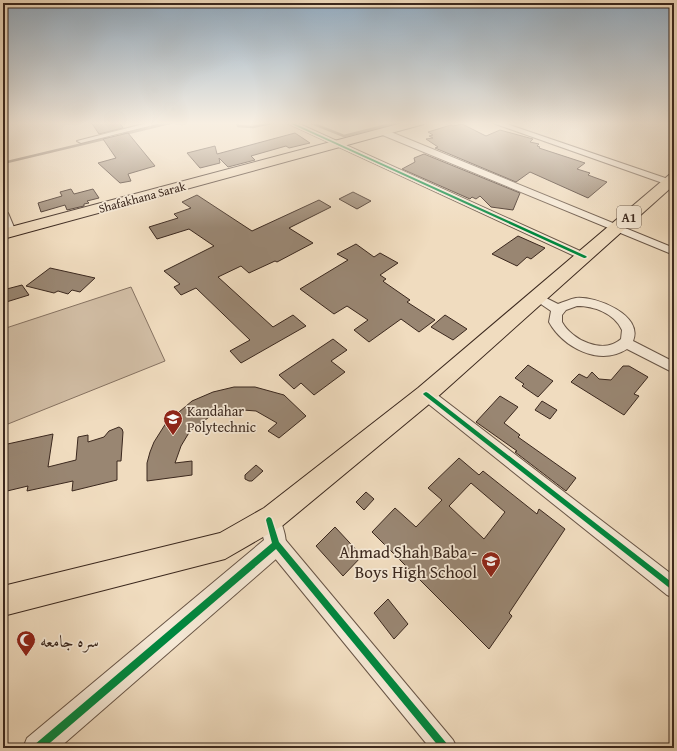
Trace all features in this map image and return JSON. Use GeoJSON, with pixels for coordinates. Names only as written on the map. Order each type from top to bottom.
{"type":"FeatureCollection","features":[{"type":"Feature","properties":{"kind":"main road","name":"Shafakhana Sarak"},"geometry":{"type":"LineString","coordinates":[[7,233],[289,157]]}},
{"type":"Feature","properties":{"kind":"main road","name":"A1"},"geometry":{"type":"LineString","coordinates":[[585,257],[616,228],[672,182]]}},
{"type":"Feature","properties":{"kind":"main road"},"geometry":{"type":"LineString","coordinates":[[3,600],[162,562],[272,532],[426,394],[585,257]]}},
{"type":"Feature","properties":{"kind":"street"},"geometry":{"type":"LineString","coordinates":[[367,157],[585,257]]}},
{"type":"Feature","properties":{"kind":"street"},"geometry":{"type":"LineString","coordinates":[[444,157],[674,252]]}},
{"type":"Feature","properties":{"kind":"street"},"geometry":{"type":"LineString","coordinates":[[598,157],[672,182]]}},
{"type":"Feature","properties":{"kind":"street"},"geometry":{"type":"LineString","coordinates":[[3,213],[7,233]]}},
{"type":"Feature","properties":{"kind":"street"},"geometry":{"type":"LineString","coordinates":[[538,298],[558,309]]}},
{"type":"Feature","properties":{"kind":"street"},"geometry":{"type":"LineString","coordinates":[[582,302],[600,305],[612,311],[621,318],[628,327],[630,335],[627,343],[621,348],[611,351],[588,349],[576,344],[559,330],[555,322],[555,315],[558,309],[565,304],[582,302]]}},
{"type":"Feature","properties":{"kind":"street"},"geometry":{"type":"LineString","coordinates":[[627,343],[674,368]]}},
{"type":"Feature","properties":{"kind":"street"},"geometry":{"type":"LineString","coordinates":[[426,394],[674,588]]}},
{"type":"Feature","properties":{"kind":"street"},"geometry":{"type":"LineString","coordinates":[[36,748],[272,532],[446,748]]}},
{"type":"Feature","properties":{"kind":"shaded area"},"geometry":{"type":"Polygon","coordinates":[[[131,287],[165,361],[3,426],[3,329],[131,287]]]}},
{"type":"Feature","properties":{"kind":"building"},"geometry":{"type":"Polygon","coordinates":[[[148,157],[155,166],[128,174],[131,181],[120,183],[98,163],[116,158],[148,157]]]}},
{"type":"Feature","properties":{"kind":"building"},"geometry":{"type":"Polygon","coordinates":[[[191,157],[252,157],[255,160],[228,167],[219,158],[220,163],[200,168],[191,157]]]}},
{"type":"Feature","properties":{"kind":"building"},"geometry":{"type":"Polygon","coordinates":[[[431,157],[520,193],[513,210],[491,207],[480,196],[476,199],[472,197],[470,199],[402,169],[415,162],[414,158],[431,157]]]}},
{"type":"Feature","properties":{"kind":"building"},"geometry":{"type":"Polygon","coordinates":[[[457,157],[567,157],[585,163],[577,169],[590,173],[588,175],[607,182],[588,198],[530,172],[516,182],[457,157]]]}},
{"type":"Feature","properties":{"kind":"building"},"geometry":{"type":"Polygon","coordinates":[[[71,189],[74,194],[93,189],[99,198],[87,201],[89,203],[84,204],[84,206],[67,210],[65,205],[41,212],[38,203],[62,196],[60,192],[71,189]]]}},
{"type":"Feature","properties":{"kind":"building"},"geometry":{"type":"Polygon","coordinates":[[[353,192],[371,201],[357,209],[339,199],[353,192]]]}},
{"type":"Feature","properties":{"kind":"building"},"geometry":{"type":"Polygon","coordinates":[[[197,195],[252,231],[319,200],[331,207],[289,228],[313,243],[277,262],[275,261],[249,273],[241,266],[218,277],[273,327],[293,315],[306,326],[241,363],[230,351],[250,340],[196,288],[181,295],[174,287],[180,284],[164,271],[214,246],[189,229],[157,239],[149,227],[178,218],[174,214],[191,208],[182,202],[197,195]]]}},
{"type":"Feature","properties":{"kind":"building"},"geometry":{"type":"Polygon","coordinates":[[[518,236],[545,248],[531,259],[527,257],[517,266],[492,254],[518,236]]]}},
{"type":"Feature","properties":{"kind":"building"},"geometry":{"type":"Polygon","coordinates":[[[356,244],[374,257],[380,253],[398,263],[380,275],[386,279],[383,281],[410,300],[407,302],[435,320],[419,332],[401,319],[369,342],[354,330],[368,320],[347,306],[334,314],[300,289],[348,260],[337,254],[356,244]]]}},
{"type":"Feature","properties":{"kind":"building"},"geometry":{"type":"Polygon","coordinates":[[[50,268],[95,278],[80,292],[72,290],[68,294],[58,291],[54,293],[26,286],[50,268]]]}},
{"type":"Feature","properties":{"kind":"building"},"geometry":{"type":"Polygon","coordinates":[[[22,285],[29,295],[3,303],[3,290],[22,285]]]}},
{"type":"Feature","properties":{"kind":"building"},"geometry":{"type":"Polygon","coordinates":[[[445,315],[467,329],[453,340],[431,327],[445,315]]]}},
{"type":"Feature","properties":{"kind":"building"},"geometry":{"type":"Polygon","coordinates":[[[333,339],[347,350],[331,361],[345,372],[314,395],[301,383],[294,389],[279,375],[333,339]]]}},
{"type":"Feature","properties":{"kind":"building"},"geometry":{"type":"Polygon","coordinates":[[[528,365],[553,381],[538,397],[522,386],[524,384],[515,378],[528,365]]]}},
{"type":"Feature","properties":{"kind":"building"},"geometry":{"type":"Polygon","coordinates":[[[623,366],[629,366],[648,377],[634,394],[639,396],[624,415],[571,382],[579,374],[587,378],[592,372],[599,379],[611,380],[623,366]]]}},
{"type":"Feature","properties":{"kind":"building"},"geometry":{"type":"Polygon","coordinates":[[[234,387],[255,387],[284,395],[306,416],[279,438],[268,431],[277,423],[256,411],[230,409],[212,415],[190,431],[181,446],[175,463],[192,461],[192,475],[147,481],[147,463],[150,452],[154,442],[166,423],[192,401],[213,392],[234,387]]]}},
{"type":"Feature","properties":{"kind":"building"},"geometry":{"type":"Polygon","coordinates":[[[500,396],[518,407],[504,423],[520,435],[518,437],[576,478],[566,491],[515,452],[517,451],[476,422],[500,396]]]}},
{"type":"Feature","properties":{"kind":"building"},"geometry":{"type":"Polygon","coordinates":[[[542,401],[557,410],[550,419],[535,410],[542,401]]]}},
{"type":"Feature","properties":{"kind":"building"},"geometry":{"type":"Polygon","coordinates":[[[119,427],[123,432],[121,461],[117,461],[117,480],[72,491],[73,481],[27,491],[28,486],[3,492],[3,445],[53,434],[48,467],[76,460],[78,437],[88,435],[88,442],[104,437],[109,431],[119,427]]]}},
{"type":"Feature","properties":{"kind":"building"},"geometry":{"type":"Polygon","coordinates":[[[459,458],[479,475],[483,471],[537,514],[539,509],[565,529],[509,613],[512,616],[489,649],[372,532],[395,508],[416,527],[442,500],[428,488],[459,458]],[[471,483],[449,506],[484,539],[505,512],[471,483]]]}},
{"type":"Feature","properties":{"kind":"building"},"geometry":{"type":"Polygon","coordinates":[[[256,465],[263,471],[252,481],[245,479],[245,475],[256,465]]]}},
{"type":"Feature","properties":{"kind":"building"},"geometry":{"type":"Polygon","coordinates":[[[366,492],[374,499],[364,510],[356,502],[366,492]]]}},
{"type":"Feature","properties":{"kind":"building"},"geometry":{"type":"Polygon","coordinates":[[[335,527],[362,556],[343,576],[316,546],[335,527]]]}},
{"type":"Feature","properties":{"kind":"building"},"geometry":{"type":"Polygon","coordinates":[[[388,599],[408,624],[394,639],[374,613],[388,599]]]}},
{"type":"Feature","properties":{"kind":"waterway"},"geometry":{"type":"LineString","coordinates":[[3,163],[28,157]]}},
{"type":"Feature","properties":{"kind":"cycle path"},"geometry":{"type":"LineString","coordinates":[[365,157],[585,257]]}},
{"type":"Feature","properties":{"kind":"cycle path"},"geometry":{"type":"LineString","coordinates":[[426,394],[674,588]]}},
{"type":"Feature","properties":{"kind":"cycle path"},"geometry":{"type":"LineString","coordinates":[[37,748],[276,544],[269,520]]}},
{"type":"Feature","properties":{"kind":"cycle path"},"geometry":{"type":"LineString","coordinates":[[276,544],[445,748]]}},
{"type":"Feature","properties":{"kind":"place","name":"Kandahar Polytechnic"},"geometry":{"type":"Point","coordinates":[173,436]}},
{"type":"Feature","properties":{"kind":"place","name":"Ahmad Shah Baba - Boys High School"},"geometry":{"type":"Point","coordinates":[491,578]}},
{"type":"Feature","properties":{"kind":"place","name":"سره جامعه"},"geometry":{"type":"Point","coordinates":[26,657]}}]}
